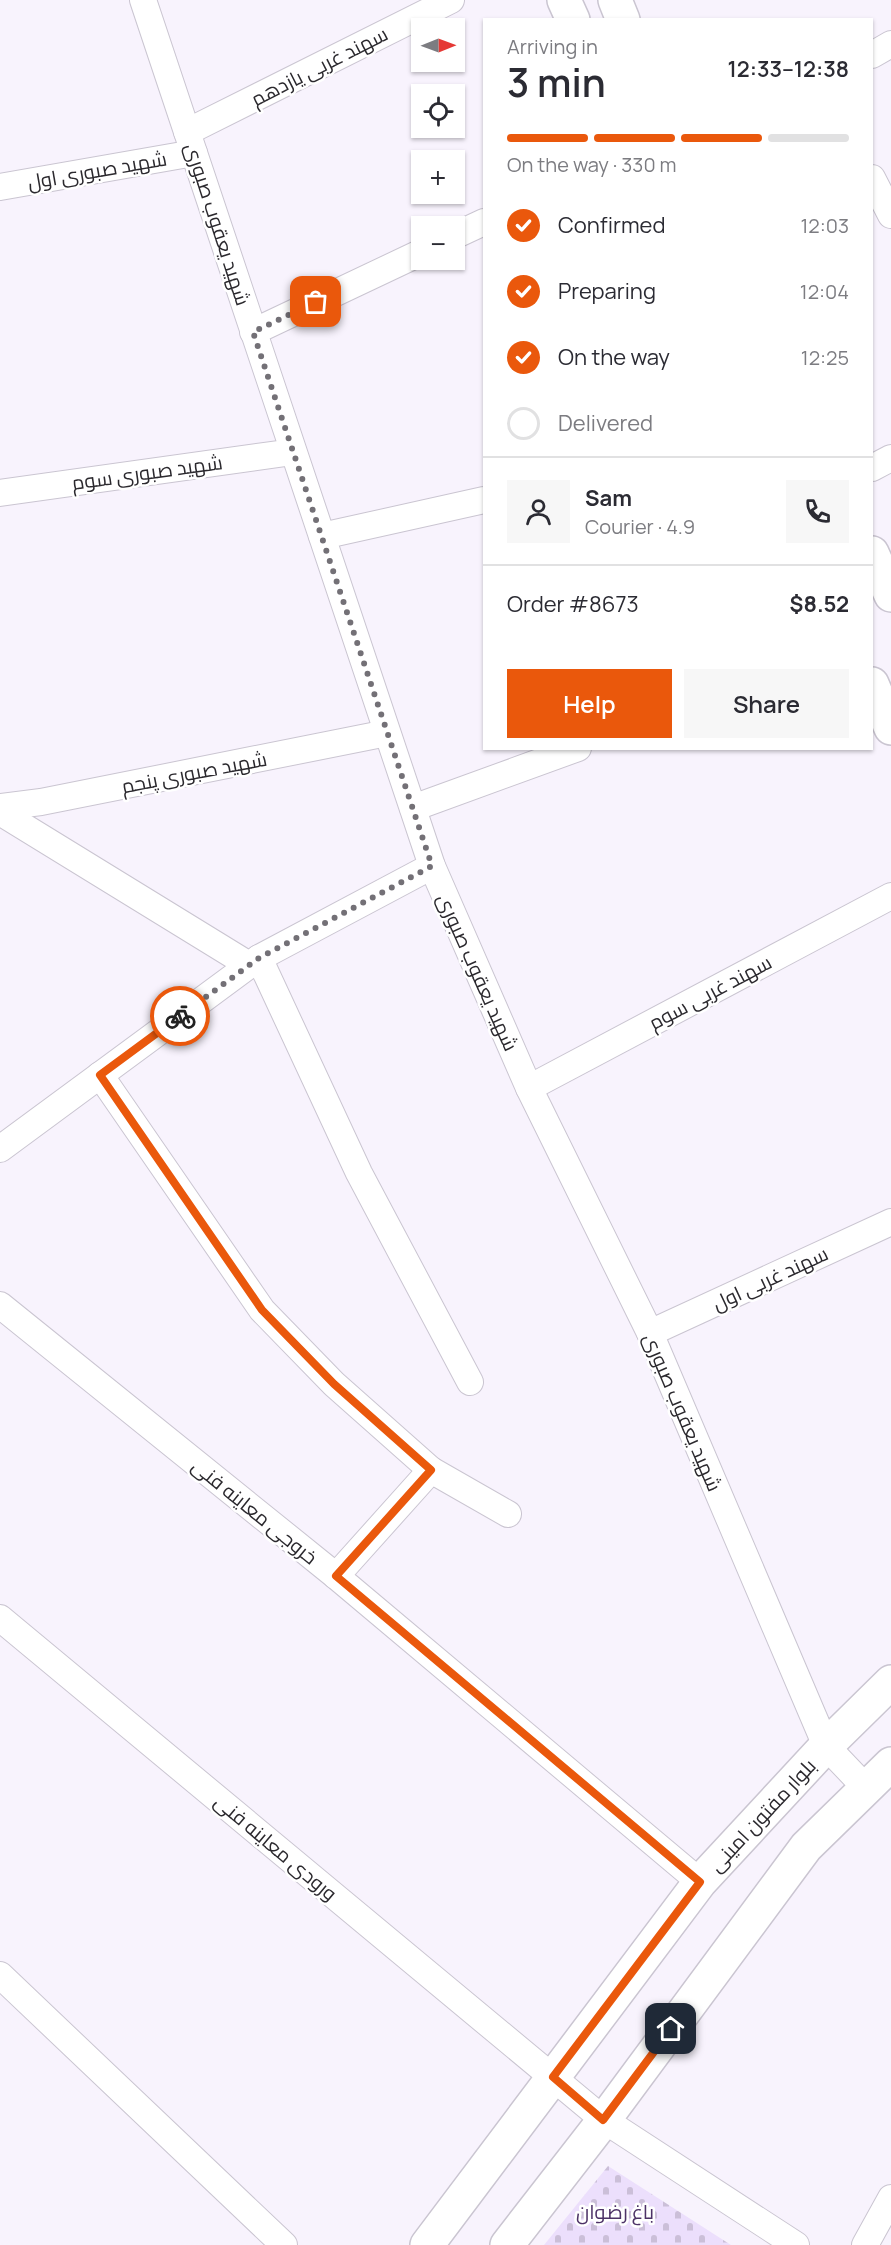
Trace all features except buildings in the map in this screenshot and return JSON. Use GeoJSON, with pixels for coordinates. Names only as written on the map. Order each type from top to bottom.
{"type":"FeatureCollection","features":[{"type":"Feature","properties":{"kind":"street","name":"شهید یعقوب صبوری"},"geometry":{"type":"LineString","coordinates":[[142,0],[432,866],[529,1088],[650,1333],[826,1746]]}},
{"type":"Feature","properties":{"kind":"street","name":"سهند غربی یازدهم"},"geometry":{"type":"LineString","coordinates":[[191,143],[452,0]]}},
{"type":"Feature","properties":{"kind":"street"},"geometry":{"type":"LineString","coordinates":[[564,0],[572,18]]}},
{"type":"Feature","properties":{"kind":"street"},"geometry":{"type":"LineString","coordinates":[[615,0],[622,18]]}},
{"type":"Feature","properties":{"kind":"street"},"geometry":{"type":"LineString","coordinates":[[873,54],[891,44]]}},
{"type":"Feature","properties":{"kind":"street","name":"شهید صبوری اول"},"geometry":{"type":"LineString","coordinates":[[0,187],[191,143]]}},
{"type":"Feature","properties":{"kind":"street"},"geometry":{"type":"LineString","coordinates":[[873,180],[891,215]]}},
{"type":"Feature","properties":{"kind":"street"},"geometry":{"type":"LineString","coordinates":[[465,231],[483,222]]}},
{"type":"Feature","properties":{"kind":"street"},"geometry":{"type":"LineString","coordinates":[[253,332],[411,257]]}},
{"type":"Feature","properties":{"kind":"street","name":"شهید صبوری سوم"},"geometry":{"type":"LineString","coordinates":[[0,493],[294,452]]}},
{"type":"Feature","properties":{"kind":"street"},"geometry":{"type":"LineString","coordinates":[[873,467],[891,458]]}},
{"type":"Feature","properties":{"kind":"street"},"geometry":{"type":"LineString","coordinates":[[322,536],[483,500]]}},
{"type":"Feature","properties":{"kind":"street"},"geometry":{"type":"LineString","coordinates":[[873,555],[891,595]]}},
{"type":"Feature","properties":{"kind":"street"},"geometry":{"type":"LineString","coordinates":[[873,686],[891,728]]}},
{"type":"Feature","properties":{"kind":"street","name":"شهید صبوری پنجم"},"geometry":{"type":"LineString","coordinates":[[0,807],[41,802],[387,733]]}},
{"type":"Feature","properties":{"kind":"street"},"geometry":{"type":"LineString","coordinates":[[413,808],[572,750]]}},
{"type":"Feature","properties":{"kind":"street"},"geometry":{"type":"LineString","coordinates":[[0,813],[254,962],[359,1173],[470,1382]]}},
{"type":"Feature","properties":{"kind":"street"},"geometry":{"type":"LineString","coordinates":[[0,1149],[254,962],[432,866]]}},
{"type":"Feature","properties":{"kind":"street","name":"سهند غربی سوم"},"geometry":{"type":"LineString","coordinates":[[529,1088],[891,896]]}},
{"type":"Feature","properties":{"kind":"street"},"geometry":{"type":"LineString","coordinates":[[100,1075],[262,1310],[334,1384],[431,1470],[508,1514]]}},
{"type":"Feature","properties":{"kind":"street","name":"سهند غربی اول"},"geometry":{"type":"LineString","coordinates":[[650,1333],[891,1222]]}},
{"type":"Feature","properties":{"kind":"street","name":"خروجی معاینه فنی"},"geometry":{"type":"LineString","coordinates":[[0,1305],[336,1576],[700,1882]]}},
{"type":"Feature","properties":{"kind":"street"},"geometry":{"type":"LineString","coordinates":[[336,1576],[431,1470]]}},
{"type":"Feature","properties":{"kind":"street","name":"ورودی معاینه فنی"},"geometry":{"type":"LineString","coordinates":[[0,1618],[603,2120],[796,2245]]}},
{"type":"Feature","properties":{"kind":"street","name":"بلوار مفتون امینی"},"geometry":{"type":"LineString","coordinates":[[427,2245],[700,1882],[826,1746],[891,1682]]}},
{"type":"Feature","properties":{"kind":"street"},"geometry":{"type":"LineString","coordinates":[[826,1746],[866,1788]]}},
{"type":"Feature","properties":{"kind":"street"},"geometry":{"type":"LineString","coordinates":[[507,2245],[806,1847],[891,1764]]}},
{"type":"Feature","properties":{"kind":"street"},"geometry":{"type":"LineString","coordinates":[[0,1975],[284,2245]]}},
{"type":"Feature","properties":{"kind":"street"},"geometry":{"type":"LineString","coordinates":[[865,2245],[891,2198]]}},
{"type":"Feature","properties":{"kind":"green space","name":"باغ رضوان"},"geometry":{"type":"Polygon","coordinates":[[[608,2166],[731,2245],[544,2245],[608,2166]]]}},
{"type":"Feature","properties":{"kind":"way so far"},"geometry":{"type":"LineString","coordinates":[[180,1016],[259,958],[432,866],[253,332],[316,302]]}},
{"type":"Feature","properties":{"kind":"route"},"geometry":{"type":"LineString","coordinates":[[180,1016],[100,1075],[262,1310],[334,1384],[431,1470],[336,1576],[700,1882],[553,2077],[603,2120],[671,2029]]}}]}
